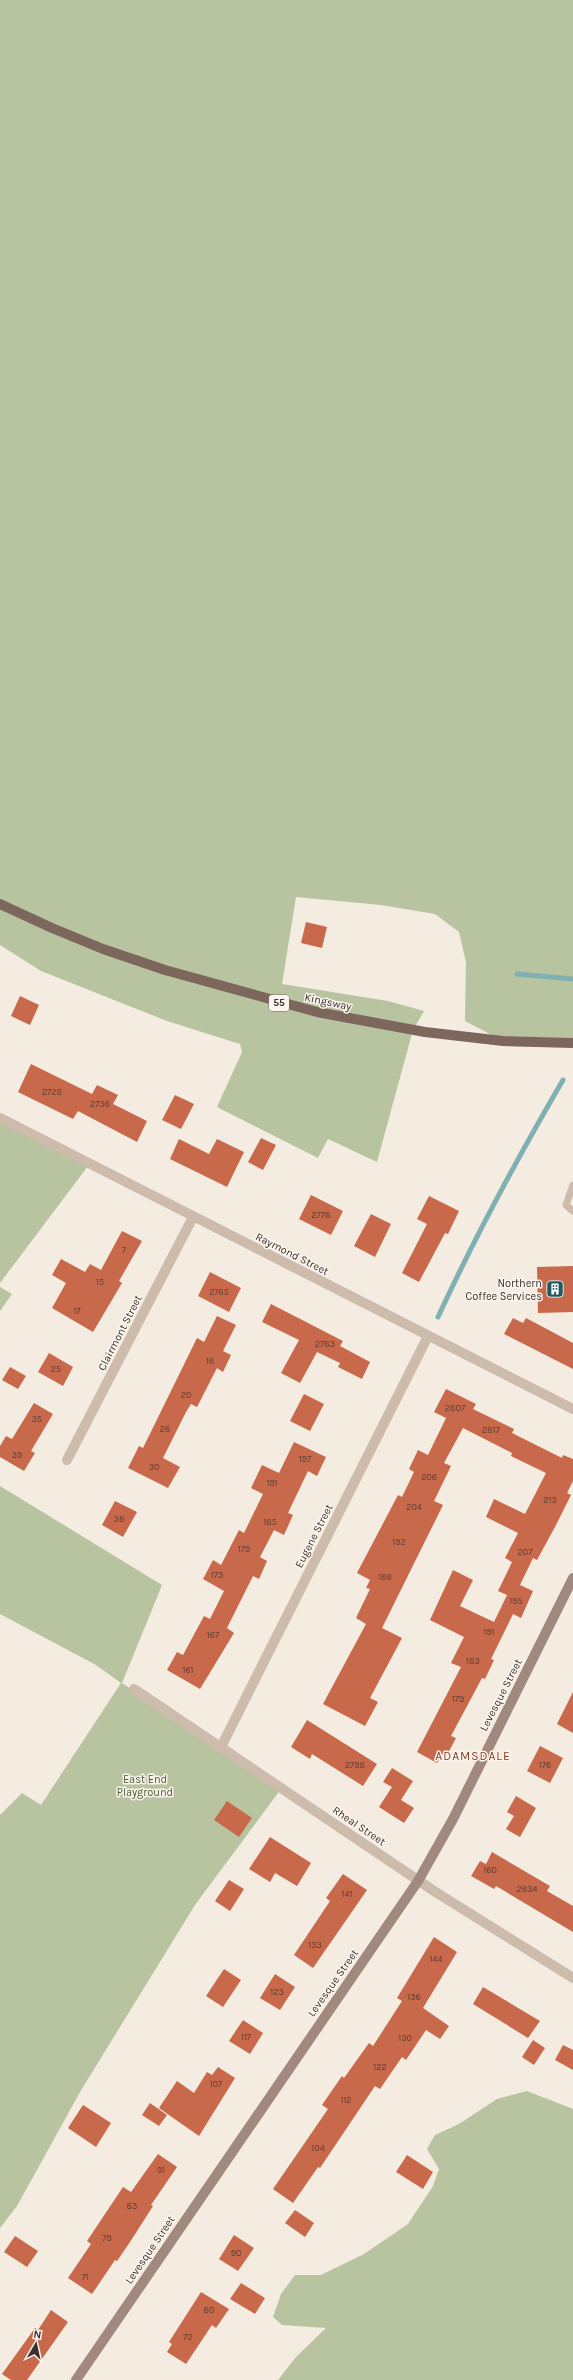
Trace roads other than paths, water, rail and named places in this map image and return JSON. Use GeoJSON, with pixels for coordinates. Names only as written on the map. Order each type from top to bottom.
{"type":"FeatureCollection","features":[{"type":"Feature","properties":{"kind":"main road","name":"Kingsway"},"geometry":{"type":"LineString","coordinates":[[0,904],[52,928],[124,956],[272,1001],[317,1012],[425,1032],[503,1041],[573,1043]]}},
{"type":"Feature","properties":{"kind":"street","name":"Raymond Street"},"geometry":{"type":"LineString","coordinates":[[0,1118],[573,1409]]}},
{"type":"Feature","properties":{"kind":"street","name":"Clairmont Street"},"geometry":{"type":"LineString","coordinates":[[67,1460],[193,1217]]}},
{"type":"Feature","properties":{"kind":"street","name":"Eugene Street"},"geometry":{"type":"LineString","coordinates":[[221,1747],[428,1336]]}},
{"type":"Feature","properties":{"kind":"street","name":"Levesque Street"},"geometry":{"type":"LineString","coordinates":[[76,2380],[418,1881],[453,1819],[573,1578]]}},
{"type":"Feature","properties":{"kind":"street","name":"Rheal Street"},"geometry":{"type":"LineString","coordinates":[[134,1689],[418,1881],[573,1978]]}},
{"type":"Feature","properties":{"kind":"lane"},"geometry":{"type":"LineString","coordinates":[[573,1185],[566,1205],[573,1211]]}},
{"type":"Feature","properties":{"kind":"waterway"},"geometry":{"type":"LineString","coordinates":[[517,974],[573,979]]}},
{"type":"Feature","properties":{"kind":"waterway"},"geometry":{"type":"LineString","coordinates":[[438,1317],[467,1256],[498,1197],[563,1080]]}},
{"type":"Feature","properties":{"kind":"place","name":"Northern Coffee Services"},"geometry":{"type":"Point","coordinates":[555,1289]}},
{"type":"Feature","properties":{"kind":"district","name":"ADAMSDALE"},"geometry":{"type":"Point","coordinates":[473,1756]}},
{"type":"Feature","properties":{"kind":"park label","name":"East End Playground"},"geometry":{"type":"Point","coordinates":[145,1785]}}]}
